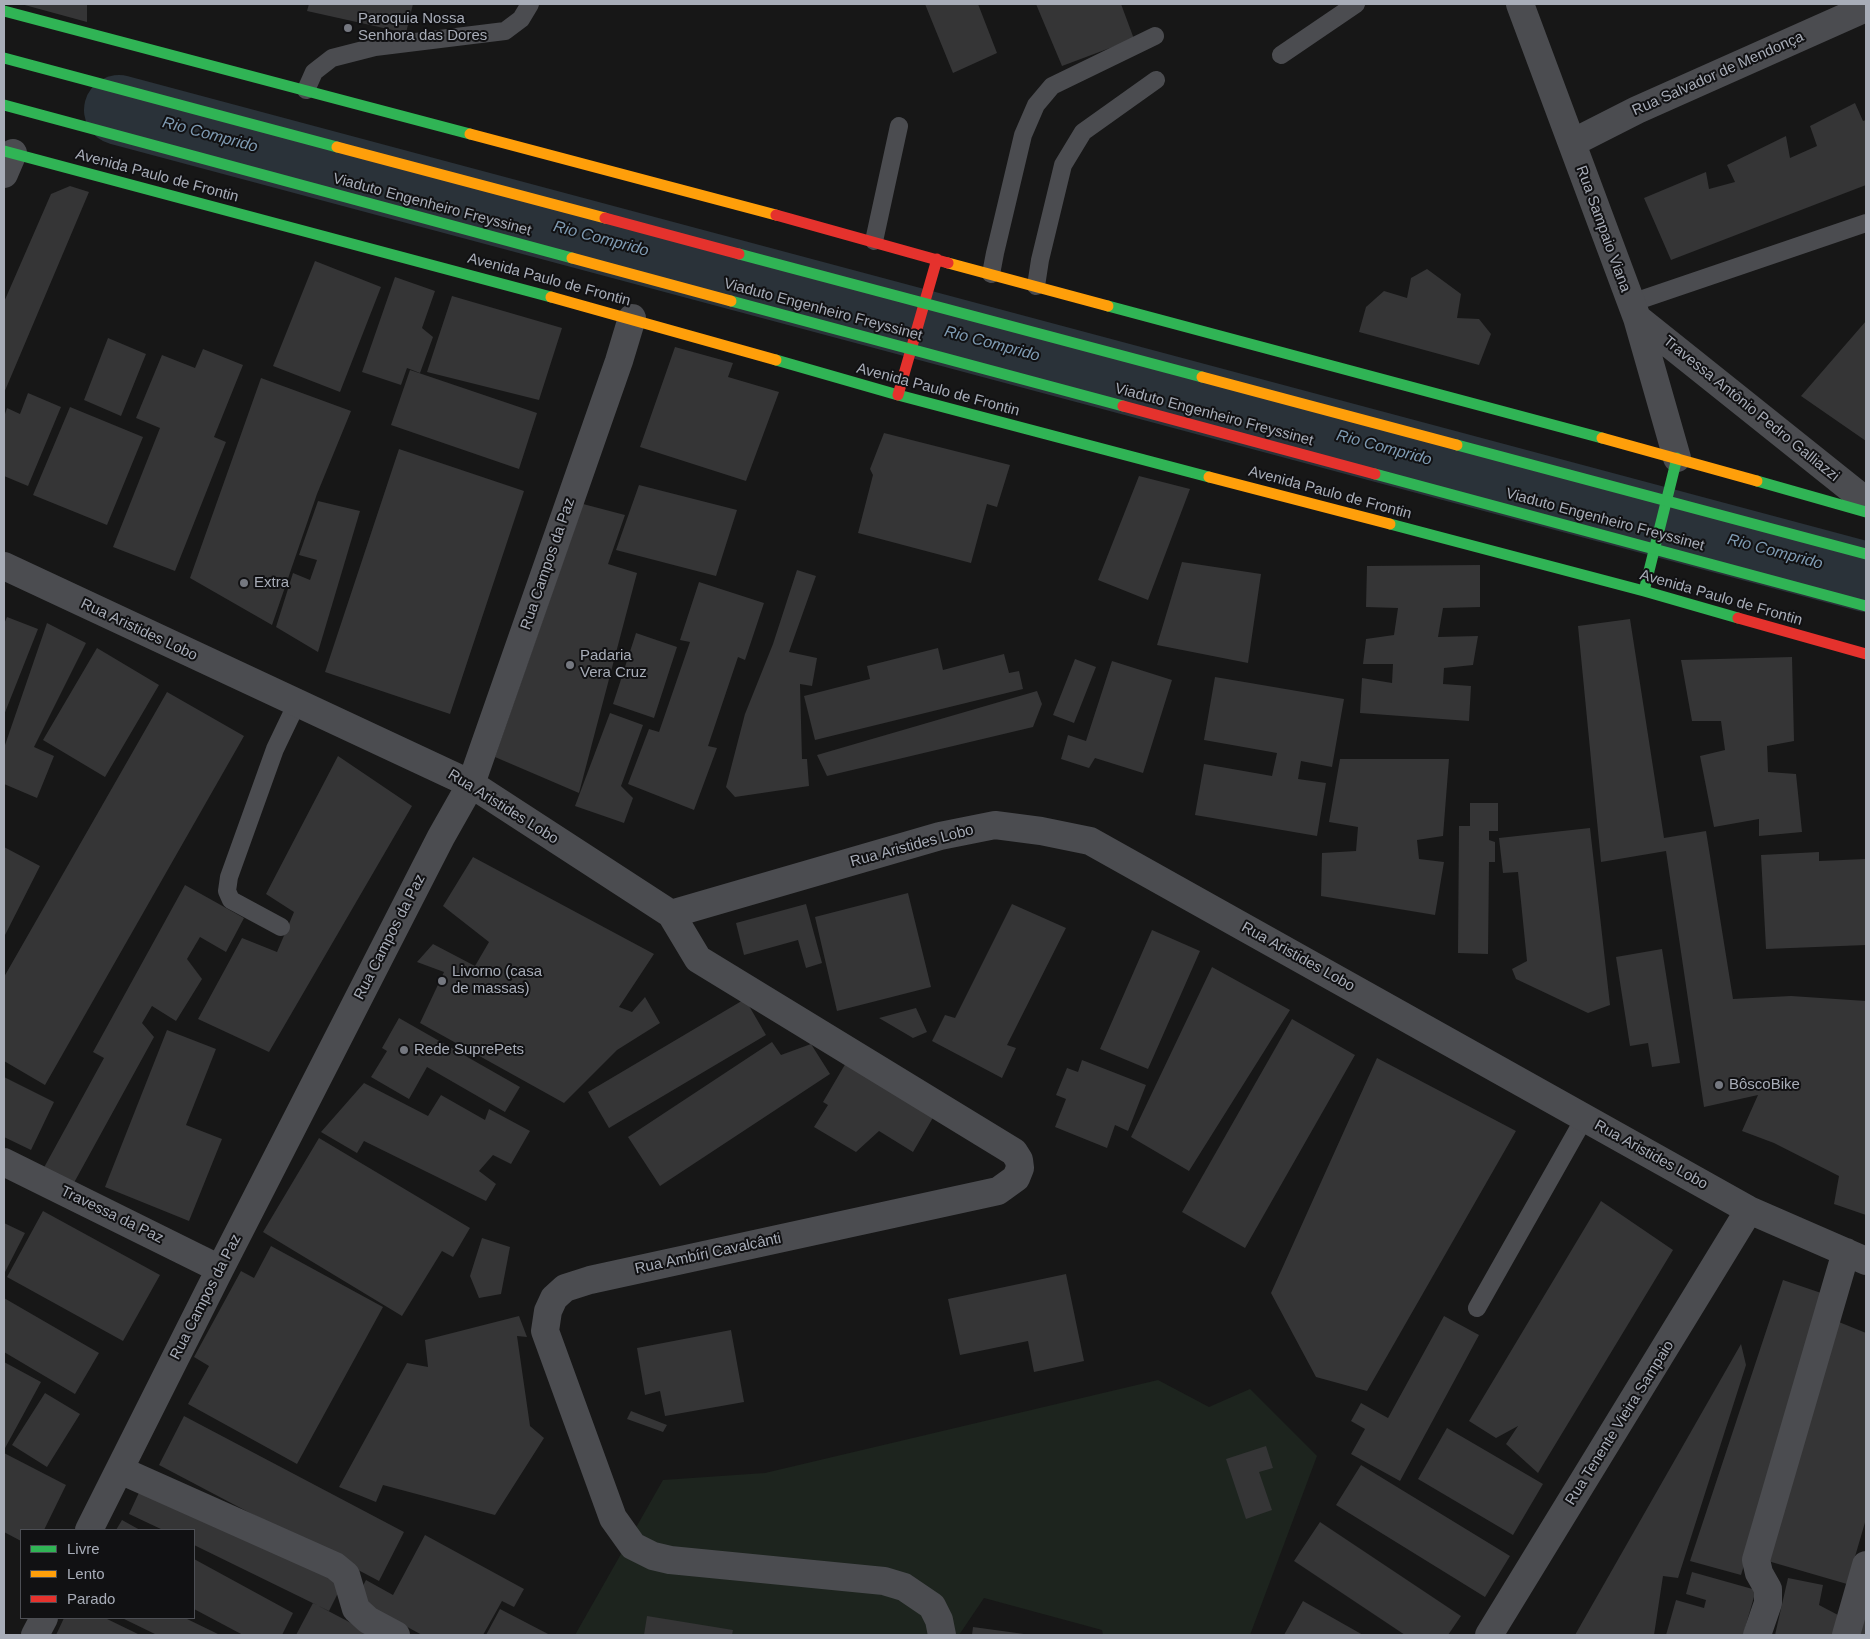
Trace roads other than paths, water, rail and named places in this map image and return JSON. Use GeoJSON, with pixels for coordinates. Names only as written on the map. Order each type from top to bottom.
{"type":"FeatureCollection","features":[{"type":"Feature","properties":{"kind":"main road"},"geometry":{"type":"LineString","coordinates":[[4,11],[874,241],[1677,458],[1866,512]]}},
{"type":"Feature","properties":{"kind":"main road","name":"Viaduto Engenheiro Freyssinet"},"geometry":{"type":"LineString","coordinates":[[4,58],[1866,554]]}},
{"type":"Feature","properties":{"kind":"main road","name":"Viaduto Engenheiro Freyssinet"},"geometry":{"type":"LineString","coordinates":[[4,105],[1866,606]]}},
{"type":"Feature","properties":{"kind":"main road","name":"Avenida Paulo de Frontin"},"geometry":{"type":"LineString","coordinates":[[7,159],[632,318],[898,395],[1644,591],[1866,654]]}},
{"type":"Feature","properties":{"kind":"main road"},"geometry":{"type":"LineString","coordinates":[[898,395],[937,259]]}},
{"type":"Feature","properties":{"kind":"main road"},"geometry":{"type":"LineString","coordinates":[[1644,591],[1677,458]]}},
{"type":"Feature","properties":{"kind":"street","name":"Rua Sampaio Viana"},"geometry":{"type":"LineString","coordinates":[[1520,4],[1634,310],[1677,458]]}},
{"type":"Feature","properties":{"kind":"street","name":"Rua Salvador de Mendonça"},"geometry":{"type":"LineString","coordinates":[[1572,143],[1637,110],[1866,8]]}},
{"type":"Feature","properties":{"kind":"street","name":"Travessa Antônio Pedro Galliazzi"},"geometry":{"type":"LineString","coordinates":[[1634,310],[1866,501]]}},
{"type":"Feature","properties":{"kind":"street","name":"Rua Campos da Paz"},"geometry":{"type":"LineString","coordinates":[[90,1529],[441,837],[471,784],[619,361],[632,318]]}},
{"type":"Feature","properties":{"kind":"street","name":"Rua Aristides Lobo"},"geometry":{"type":"LineString","coordinates":[[4,566],[296,703],[432,764],[471,784],[671,914],[940,836],[995,826],[1040,831],[1090,841],[1749,1210],[1856,1256]]}},
{"type":"Feature","properties":{"kind":"street","name":"Rua Ambíri Cavalcânti"},"geometry":{"type":"LineString","coordinates":[[671,914],[698,959],[1014,1152],[1019,1160],[1020,1168],[1016,1178],[998,1191],[590,1280],[565,1288],[554,1298],[548,1311],[545,1331],[613,1518],[633,1546],[653,1556],[670,1560],[884,1581],[904,1587],[932,1606],[939,1620],[942,1635]]}},
{"type":"Feature","properties":{"kind":"street","name":"Travessa da Paz"},"geometry":{"type":"LineString","coordinates":[[4,1162],[220,1269]]}},
{"type":"Feature","properties":{"kind":"street","name":"Rua Tenente Vieira Sampaio"},"geometry":{"type":"LineString","coordinates":[[1489,1635],[1749,1210]]}},
{"type":"Feature","properties":{"kind":"street"},"geometry":{"type":"LineString","coordinates":[[1757,1635],[1768,1603],[1768,1589],[1759,1573],[1756,1560],[1856,1256]]}},
{"type":"Feature","properties":{"kind":"street"},"geometry":{"type":"LineString","coordinates":[[120,1470],[335,1566],[346,1575],[356,1609],[368,1620],[396,1635]]}},
{"type":"Feature","properties":{"kind":"street"},"geometry":{"type":"LineString","coordinates":[[1846,1635],[1866,1565]]}},
{"type":"Feature","properties":{"kind":"street"},"geometry":{"type":"LineString","coordinates":[[35,1635],[43,1619]]}},
{"type":"Feature","properties":{"kind":"lane"},"geometry":{"type":"LineString","coordinates":[[306,90],[314,72],[332,58],[375,47],[505,31],[522,19],[530,4]]}},
{"type":"Feature","properties":{"kind":"lane"},"geometry":{"type":"LineString","coordinates":[[1281,55],[1356,4]]}},
{"type":"Feature","properties":{"kind":"lane"},"geometry":{"type":"LineString","coordinates":[[991,274],[994,253],[1023,135],[1036,105],[1052,86],[1155,36]]}},
{"type":"Feature","properties":{"kind":"lane"},"geometry":{"type":"LineString","coordinates":[[1036,286],[1040,260],[1063,165],[1082,132],[1156,80]]}},
{"type":"Feature","properties":{"kind":"lane"},"geometry":{"type":"LineString","coordinates":[[874,241],[899,126]]}},
{"type":"Feature","properties":{"kind":"lane"},"geometry":{"type":"LineString","coordinates":[[1634,310],[1866,223]]}},
{"type":"Feature","properties":{"kind":"lane"},"geometry":{"type":"LineString","coordinates":[[282,927],[231,900],[227,891],[229,877],[275,749],[296,703]]}},
{"type":"Feature","properties":{"kind":"lane"},"geometry":{"type":"LineString","coordinates":[[1477,1308],[1585,1118]]}},
{"type":"Feature","properties":{"kind":"waterway","name":"Rio Comprido"},"geometry":{"type":"LineString","coordinates":[[119,110],[1866,577]]}},
{"type":"Feature","properties":{"kind":"place","name":"Paroquia Nossa Senhora das Dores"},"geometry":{"type":"Point","coordinates":[348,28]}},
{"type":"Feature","properties":{"kind":"place","name":"Extra"},"geometry":{"type":"Point","coordinates":[244,583]}},
{"type":"Feature","properties":{"kind":"place","name":"Padaria Vera Cruz"},"geometry":{"type":"Point","coordinates":[570,665]}},
{"type":"Feature","properties":{"kind":"place","name":"Livorno (casa de massas)"},"geometry":{"type":"Point","coordinates":[442,981]}},
{"type":"Feature","properties":{"kind":"place","name":"Rede SuprePets"},"geometry":{"type":"Point","coordinates":[404,1050]}},
{"type":"Feature","properties":{"kind":"place","name":"BôscoBike"},"geometry":{"type":"Point","coordinates":[1719,1085]}}]}
